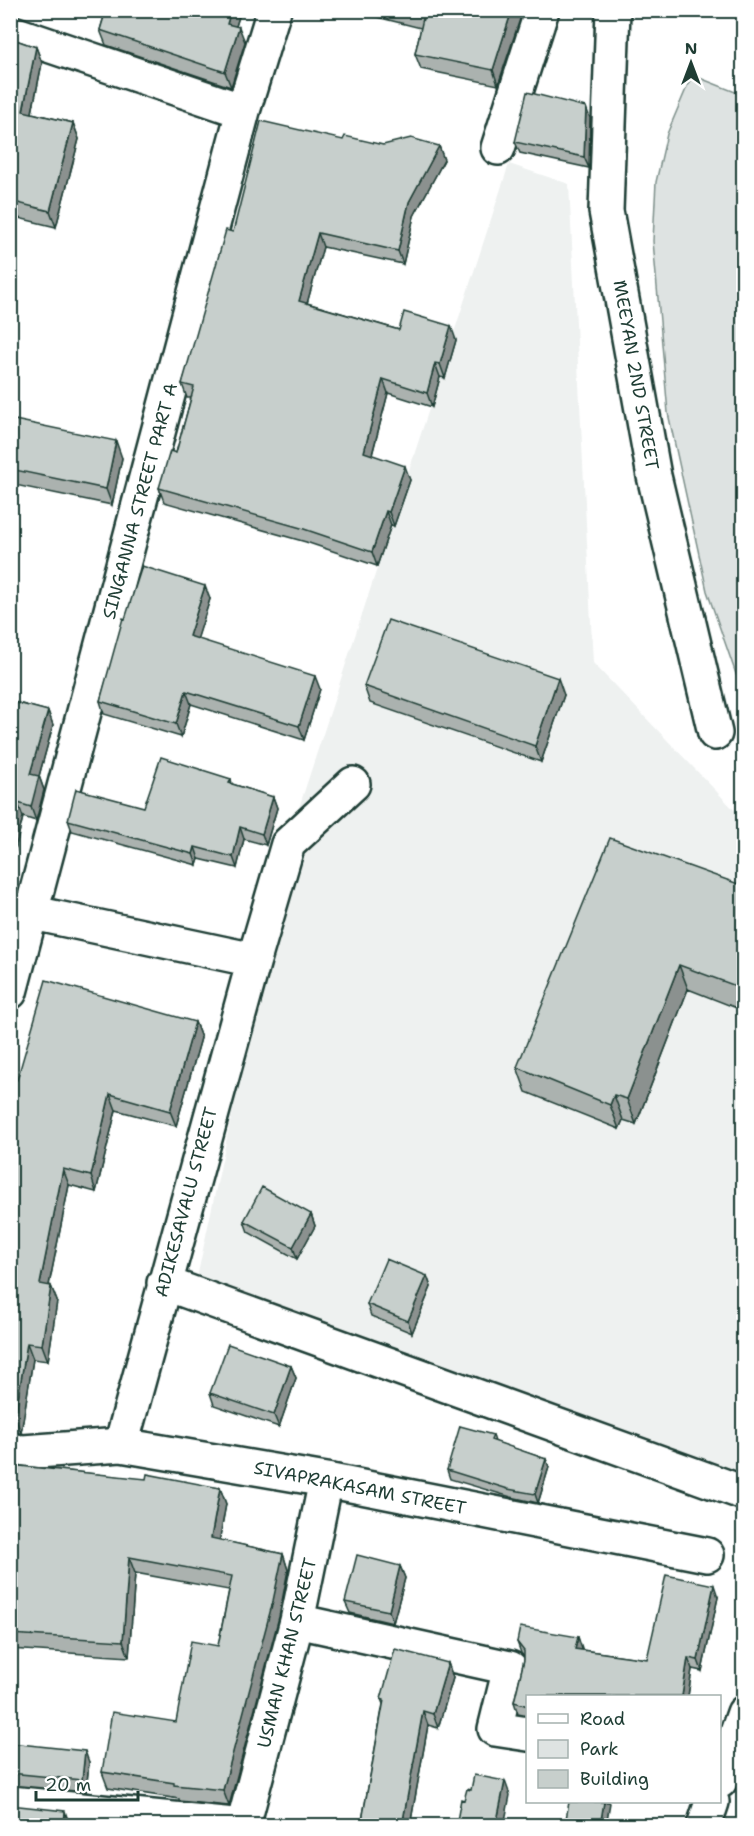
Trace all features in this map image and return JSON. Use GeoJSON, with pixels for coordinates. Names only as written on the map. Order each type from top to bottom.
{"type":"FeatureCollection","features":[{"type":"Feature","properties":{"kind":"street","name":"SINGANNA STREET PART A"},"geometry":{"type":"LineString","coordinates":[[10,992],[21,910],[243,111],[274,10]]}},
{"type":"Feature","properties":{"kind":"street"},"geometry":{"type":"LineString","coordinates":[[498,148],[542,10]]}},
{"type":"Feature","properties":{"kind":"street","name":"MEEYAN 2ND STREET"},"geometry":{"type":"LineString","coordinates":[[614,10],[606,211],[654,476],[715,733]]}},
{"type":"Feature","properties":{"kind":"street"},"geometry":{"type":"LineString","coordinates":[[10,32],[243,111]]}},
{"type":"Feature","properties":{"kind":"street","name":"ADIKESAVALU STREET"},"geometry":{"type":"LineString","coordinates":[[121,1445],[164,1283],[288,844],[353,784]]}},
{"type":"Feature","properties":{"kind":"street"},"geometry":{"type":"LineString","coordinates":[[21,910],[254,960]]}},
{"type":"Feature","properties":{"kind":"street"},"geometry":{"type":"LineString","coordinates":[[164,1283],[744,1493]]}},
{"type":"Feature","properties":{"kind":"street","name":"SIVAPRAKASAM STREET"},"geometry":{"type":"LineString","coordinates":[[10,1450],[23,1452],[121,1445],[326,1480],[707,1555]]}},
{"type":"Feature","properties":{"kind":"street","name":"USMAN KHAN STREET"},"geometry":{"type":"LineString","coordinates":[[243,1825],[297,1622],[326,1480]]}},
{"type":"Feature","properties":{"kind":"street"},"geometry":{"type":"LineString","coordinates":[[297,1622],[510,1668],[495,1729],[526,1734]]}},
{"type":"Feature","properties":{"kind":"street"},"geometry":{"type":"LineString","coordinates":[[721,1778],[744,1713]]}},
{"type":"Feature","properties":{"kind":"street"},"geometry":{"type":"LineString","coordinates":[[10,1803],[243,1825]]}},
{"type":"Feature","properties":{"kind":"street"},"geometry":{"type":"LineString","coordinates":[[704,1826],[712,1803]]}},
{"type":"Feature","properties":{"kind":"shaded area"},"geometry":{"type":"Polygon","coordinates":[[[509,164],[569,184],[593,663],[743,819],[743,1478],[197,1278],[293,826],[509,164]]]}},
{"type":"Feature","properties":{"kind":"green space"},"geometry":{"type":"Polygon","coordinates":[[[692,75],[743,95],[743,694],[707,591],[668,413],[653,241],[656,182],[667,134],[692,75]]]}},
{"type":"Feature","properties":{"kind":"building"},"geometry":{"type":"Polygon","coordinates":[[[106,10],[231,10],[227,24],[239,27],[225,72],[100,30],[106,10]]]}},
{"type":"Feature","properties":{"kind":"building"},"geometry":{"type":"Polygon","coordinates":[[[408,10],[512,10],[493,70],[415,54],[424,14],[408,10]]]}},
{"type":"Feature","properties":{"kind":"building"},"geometry":{"type":"Polygon","coordinates":[[[10,38],[36,47],[23,111],[73,123],[50,211],[10,201],[10,38]]]}},
{"type":"Feature","properties":{"kind":"building"},"geometry":{"type":"Polygon","coordinates":[[[527,92],[586,107],[584,157],[515,142],[527,92]]]}},
{"type":"Feature","properties":{"kind":"building"},"geometry":{"type":"Polygon","coordinates":[[[261,121],[343,140],[345,136],[383,145],[411,138],[439,146],[409,202],[398,251],[318,233],[299,301],[399,330],[404,312],[451,326],[440,364],[435,363],[427,393],[383,379],[364,452],[405,466],[372,552],[301,528],[159,488],[170,451],[176,453],[194,387],[182,384],[226,230],[233,232],[261,121]]]}},
{"type":"Feature","properties":{"kind":"building"},"geometry":{"type":"Polygon","coordinates":[[[10,419],[116,441],[106,489],[10,469],[10,419]]]}},
{"type":"Feature","properties":{"kind":"building"},"geometry":{"type":"Polygon","coordinates":[[[142,566],[205,586],[189,636],[315,676],[299,726],[186,691],[176,724],[100,701],[123,618],[125,619],[142,566]]]}},
{"type":"Feature","properties":{"kind":"building"},"geometry":{"type":"Polygon","coordinates":[[[388,620],[558,678],[535,746],[364,686],[388,620]]]}},
{"type":"Feature","properties":{"kind":"building"},"geometry":{"type":"Polygon","coordinates":[[[10,701],[48,711],[30,774],[39,776],[31,807],[18,803],[10,835],[10,701]]]}},
{"type":"Feature","properties":{"kind":"building"},"geometry":{"type":"Polygon","coordinates":[[[161,757],[231,779],[229,783],[273,797],[262,834],[240,827],[233,857],[195,847],[193,854],[68,820],[76,789],[144,807],[161,757]]]}},
{"type":"Feature","properties":{"kind":"building"},"geometry":{"type":"Polygon","coordinates":[[[610,838],[744,886],[744,989],[679,965],[627,1099],[614,1095],[610,1105],[517,1067],[610,838]]]}},
{"type":"Feature","properties":{"kind":"building"},"geometry":{"type":"Polygon","coordinates":[[[46,980],[195,1022],[170,1111],[110,1094],[91,1176],[63,1169],[40,1284],[51,1286],[42,1345],[27,1343],[15,1417],[10,1417],[10,1079],[17,1080],[46,980]]]}},
{"type":"Feature","properties":{"kind":"building"},"geometry":{"type":"Polygon","coordinates":[[[262,1187],[311,1214],[293,1247],[244,1221],[262,1187]]]}},
{"type":"Feature","properties":{"kind":"building"},"geometry":{"type":"Polygon","coordinates":[[[386,1259],[427,1276],[408,1321],[367,1304],[386,1259]]]}},
{"type":"Feature","properties":{"kind":"building"},"geometry":{"type":"Polygon","coordinates":[[[228,1344],[291,1366],[274,1415],[210,1393],[228,1344]]]}},
{"type":"Feature","properties":{"kind":"building"},"geometry":{"type":"Polygon","coordinates":[[[460,1426],[493,1435],[491,1440],[546,1459],[535,1494],[508,1489],[447,1470],[460,1426]]]}},
{"type":"Feature","properties":{"kind":"building"},"geometry":{"type":"Polygon","coordinates":[[[10,1465],[146,1479],[147,1474],[220,1488],[211,1538],[283,1554],[273,1601],[223,1790],[174,1785],[174,1783],[102,1772],[112,1712],[176,1722],[191,1641],[218,1646],[232,1576],[129,1557],[123,1641],[10,1634],[10,1465]]]}},
{"type":"Feature","properties":{"kind":"building"},"geometry":{"type":"Polygon","coordinates":[[[357,1555],[400,1566],[389,1611],[345,1602],[357,1555]]]}},
{"type":"Feature","properties":{"kind":"building"},"geometry":{"type":"Polygon","coordinates":[[[666,1575],[714,1585],[698,1660],[688,1658],[682,1695],[526,1695],[526,1705],[514,1702],[524,1660],[524,1651],[517,1642],[520,1627],[578,1637],[575,1649],[647,1659],[666,1575]]]}},
{"type":"Feature","properties":{"kind":"building"},"geometry":{"type":"Polygon","coordinates":[[[395,1649],[448,1663],[433,1714],[423,1711],[402,1826],[361,1826],[384,1700],[381,1699],[395,1649]]]}},
{"type":"Feature","properties":{"kind":"building"},"geometry":{"type":"Polygon","coordinates":[[[10,1743],[85,1751],[82,1780],[10,1773],[10,1743]]]}},
{"type":"Feature","properties":{"kind":"building"},"geometry":{"type":"Polygon","coordinates":[[[474,1775],[505,1781],[496,1826],[456,1826],[461,1799],[464,1800],[467,1789],[471,1790],[474,1775]]]}},
{"type":"Feature","properties":{"kind":"building"},"geometry":{"type":"Polygon","coordinates":[[[569,1803],[604,1803],[600,1826],[557,1826],[558,1824],[565,1825],[569,1803]]]}},
{"type":"Feature","properties":{"kind":"building"},"geometry":{"type":"Polygon","coordinates":[[[10,1805],[65,1811],[64,1826],[10,1826],[10,1805]]]}},
{"type":"Feature","properties":{"kind":"building"},"geometry":{"type":"Polygon","coordinates":[[[254,1822],[270,1826],[250,1826],[254,1822]]]}}]}
